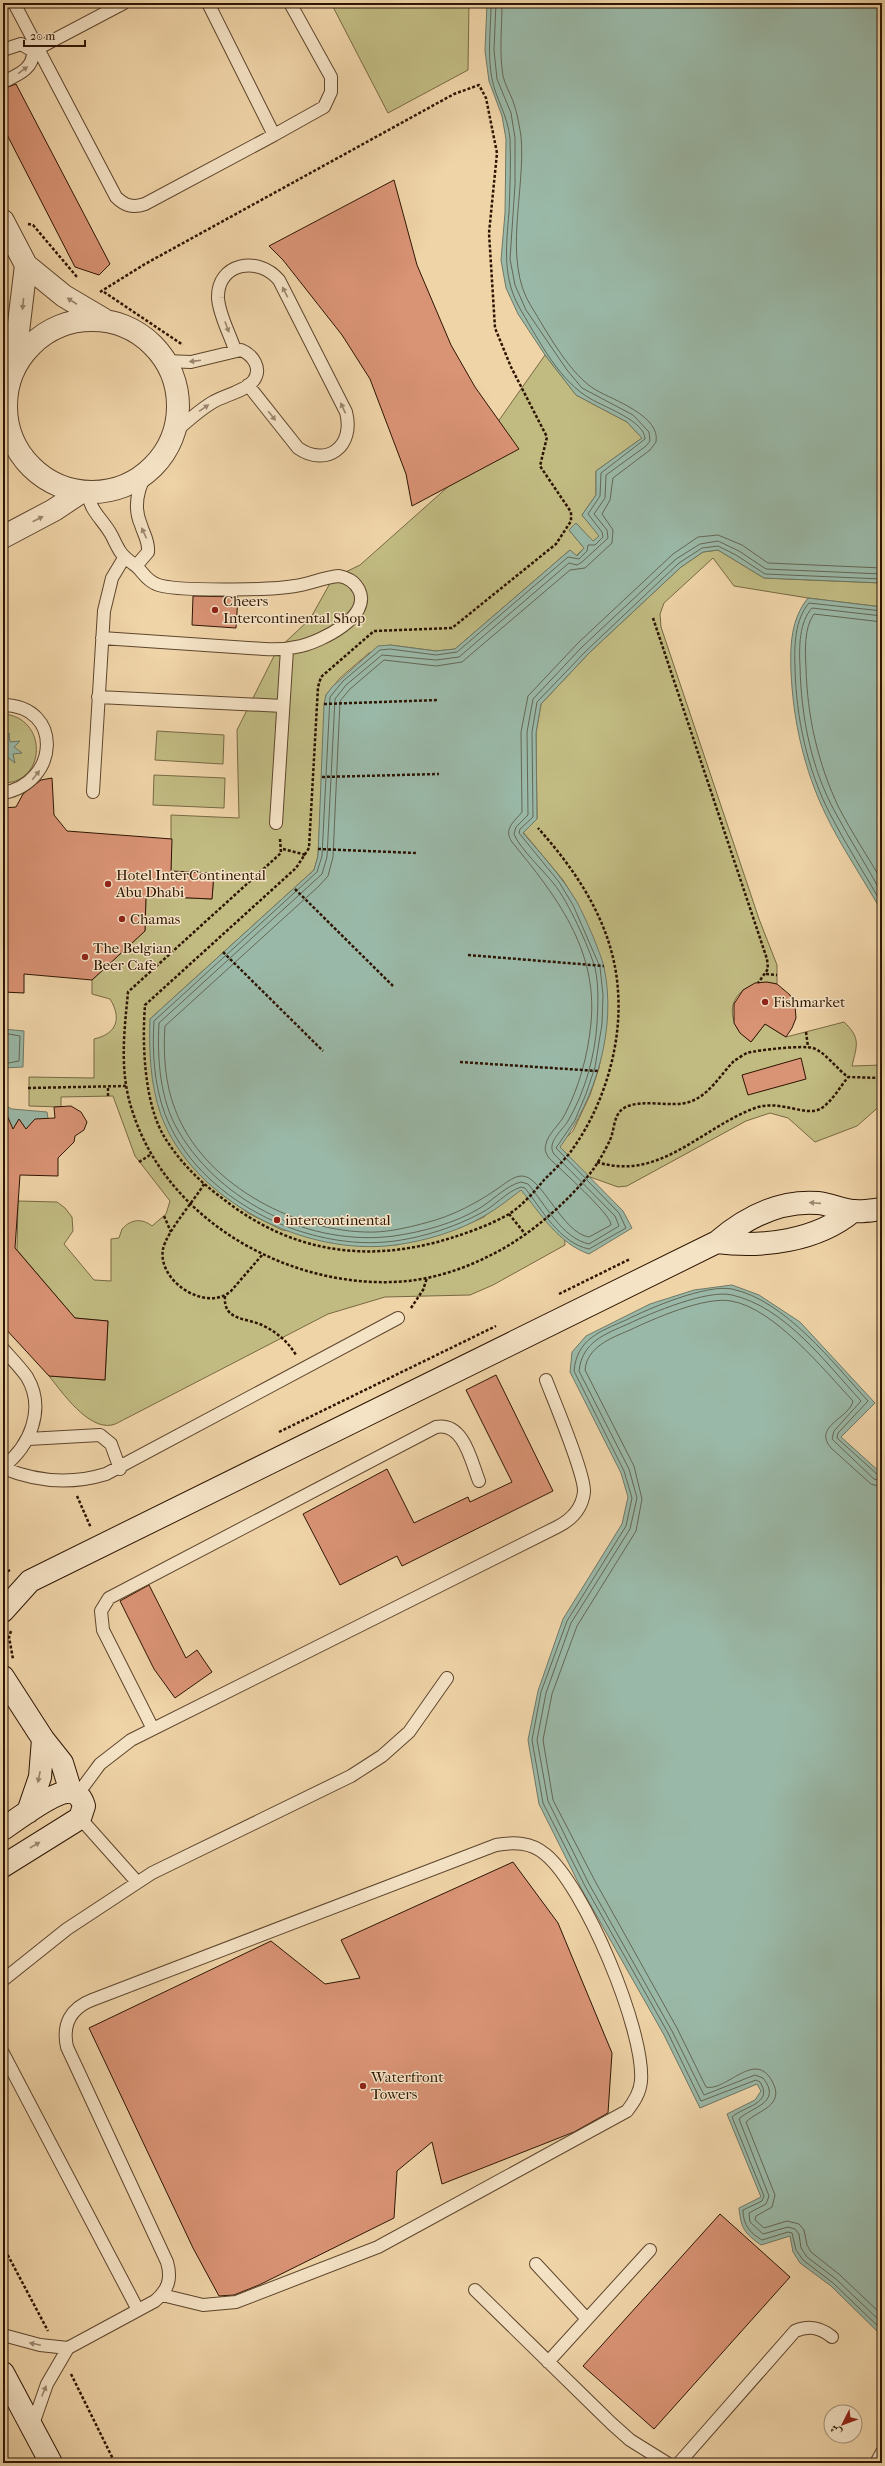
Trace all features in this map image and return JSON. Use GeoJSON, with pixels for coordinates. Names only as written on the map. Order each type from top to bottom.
{"type":"FeatureCollection","features":[{"type":"Feature","properties":{"kind":"street"},"geometry":{"type":"LineString","coordinates":[[3,221],[26,265],[64,296],[106,321],[124,326],[140,334],[154,346],[165,361],[173,378],[177,396],[178,408],[174,433],[162,455],[148,472],[133,482],[118,488],[84,492],[50,481],[34,470],[22,456],[7,422],[6,404],[9,374],[22,316],[26,265]]}},
{"type":"Feature","properties":{"kind":"street"},"geometry":{"type":"LineString","coordinates":[[9,374],[24,352],[36,339],[52,329],[75,321],[106,321]]}},
{"type":"Feature","properties":{"kind":"street"},"geometry":{"type":"LineString","coordinates":[[5,540],[84,492]]}},
{"type":"Feature","properties":{"kind":"street"},"geometry":{"type":"LineString","coordinates":[[3,1590],[15,1584],[30,1582],[717,1242],[850,1214],[882,1209]]}},
{"type":"Feature","properties":{"kind":"street"},"geometry":{"type":"LineString","coordinates":[[3,1612],[30,1582]]}},
{"type":"Feature","properties":{"kind":"street"},"geometry":{"type":"LineString","coordinates":[[3,1866],[80,1818],[84,1806],[74,1793],[62,1763],[43,1739],[6,1686]]}},
{"type":"Feature","properties":{"kind":"street"},"geometry":{"type":"LineString","coordinates":[[28,1812],[40,1777],[43,1739]]}},
{"type":"Feature","properties":{"kind":"street"},"geometry":{"type":"LineString","coordinates":[[3,1829],[58,1794],[74,1793]]}},
{"type":"Feature","properties":{"kind":"street"},"geometry":{"type":"LineString","coordinates":[[3,2373],[51,2463]]}},
{"type":"Feature","properties":{"kind":"lane"},"geometry":{"type":"LineString","coordinates":[[14,3],[36,50],[116,197],[126,205],[145,204],[324,107],[331,92],[331,76],[290,3]]}},
{"type":"Feature","properties":{"kind":"lane"},"geometry":{"type":"LineString","coordinates":[[3,82],[26,69],[34,58],[36,50],[124,3]]}},
{"type":"Feature","properties":{"kind":"lane"},"geometry":{"type":"LineString","coordinates":[[208,3],[274,135]]}},
{"type":"Feature","properties":{"kind":"lane"},"geometry":{"type":"LineString","coordinates":[[3,50],[21,44],[36,50]]}},
{"type":"Feature","properties":{"kind":"lane"},"geometry":{"type":"LineString","coordinates":[[235,350],[220,307],[220,287],[225,277],[237,267],[253,264],[263,266],[279,280],[346,412],[349,430],[346,439],[340,447],[324,456],[306,454],[298,448],[248,385]]}},
{"type":"Feature","properties":{"kind":"lane"},"geometry":{"type":"LineString","coordinates":[[165,361],[191,362],[204,360],[235,350],[248,353],[256,362],[256,375],[248,385],[208,405],[174,433]]}},
{"type":"Feature","properties":{"kind":"lane"},"geometry":{"type":"LineString","coordinates":[[136,566],[141,563],[148,552],[147,539],[137,513],[137,502],[140,486],[148,472]]}},
{"type":"Feature","properties":{"kind":"lane"},"geometry":{"type":"LineString","coordinates":[[84,492],[94,512],[112,536],[124,558],[136,566],[149,580],[166,587],[276,588],[296,586],[339,576],[346,577],[357,586],[361,600],[359,608],[349,621],[318,640],[287,649],[264,649],[102,638]]}},
{"type":"Feature","properties":{"kind":"lane"},"geometry":{"type":"LineString","coordinates":[[93,792],[102,638],[108,588],[124,558]]}},
{"type":"Feature","properties":{"kind":"lane"},"geometry":{"type":"LineString","coordinates":[[276,823],[287,649]]}},
{"type":"Feature","properties":{"kind":"lane"},"geometry":{"type":"LineString","coordinates":[[98,697],[283,706]]}},
{"type":"Feature","properties":{"kind":"lane"},"geometry":{"type":"LineString","coordinates":[[3,705],[22,708],[36,718],[46,733],[48,751],[45,762],[32,780],[23,787],[3,793]]}},
{"type":"Feature","properties":{"kind":"lane"},"geometry":{"type":"LineString","coordinates":[[3,1349],[20,1368],[32,1390],[35,1415],[28,1439],[17,1455],[3,1467],[31,1478],[71,1481],[91,1478],[120,1469],[398,1318]]}},
{"type":"Feature","properties":{"kind":"lane"},"geometry":{"type":"LineString","coordinates":[[74,1793],[110,1755],[131,1740],[557,1527],[572,1517],[582,1500],[583,1481],[546,1380]]}},
{"type":"Feature","properties":{"kind":"lane"},"geometry":{"type":"LineString","coordinates":[[153,1729],[103,1630],[101,1611],[110,1598],[436,1427],[448,1427],[459,1435],[479,1481]]}},
{"type":"Feature","properties":{"kind":"lane"},"geometry":{"type":"LineString","coordinates":[[28,1439],[100,1435],[111,1444],[120,1469]]}},
{"type":"Feature","properties":{"kind":"lane"},"geometry":{"type":"LineString","coordinates":[[3,1980],[67,1930],[137,1882],[167,1865],[367,1766],[409,1732],[447,1678]]}},
{"type":"Feature","properties":{"kind":"lane"},"geometry":{"type":"LineString","coordinates":[[80,1818],[137,1882]]}},
{"type":"Feature","properties":{"kind":"lane"},"geometry":{"type":"LineString","coordinates":[[32,2428],[47,2384],[68,2348],[138,2310],[162,2295],[169,2280],[167,2262],[67,2046],[66,2027],[75,2010],[82,2004],[99,1997],[496,1845],[522,1843],[545,1854],[563,1874],[596,1931],[624,1997],[635,2035],[641,2081],[637,2097],[627,2111],[378,2247],[236,2302],[203,2305],[162,2295]]}},
{"type":"Feature","properties":{"kind":"lane"},"geometry":{"type":"LineString","coordinates":[[3,2053],[138,2310]]}},
{"type":"Feature","properties":{"kind":"lane"},"geometry":{"type":"LineString","coordinates":[[548,2362],[650,2250]]}},
{"type":"Feature","properties":{"kind":"lane"},"geometry":{"type":"LineString","coordinates":[[536,2264],[587,2319]]}},
{"type":"Feature","properties":{"kind":"lane"},"geometry":{"type":"LineString","coordinates":[[475,2290],[630,2440],[666,2463]]}},
{"type":"Feature","properties":{"kind":"lane"},"geometry":{"type":"LineString","coordinates":[[679,2463],[795,2331],[803,2328],[819,2328],[832,2337]]}},
{"type":"Feature","properties":{"kind":"lane"},"geometry":{"type":"LineString","coordinates":[[3,2335],[40,2345],[68,2348]]}},
{"type":"Feature","properties":{"kind":"lane"},"geometry":{"type":"LineString","coordinates":[[876,2463],[882,2452]]}},
{"type":"Feature","properties":{"kind":"path"},"geometry":{"type":"LineString","coordinates":[[104,292],[204,360]]}},
{"type":"Feature","properties":{"kind":"path"},"geometry":{"type":"LineString","coordinates":[[653,618],[768,959],[769,966],[766,974],[758,982]]}},
{"type":"Feature","properties":{"kind":"path"},"geometry":{"type":"LineString","coordinates":[[324,704],[438,700]]}},
{"type":"Feature","properties":{"kind":"path"},"geometry":{"type":"LineString","coordinates":[[322,777],[439,774]]}},
{"type":"Feature","properties":{"kind":"path"},"geometry":{"type":"LineString","coordinates":[[276,823],[282,849],[277,857],[128,992],[123,1041],[123,1076],[132,1112],[150,1155],[173,1186],[215,1226],[263,1254],[315,1272],[350,1280],[391,1281],[427,1278],[491,1255],[526,1235],[593,1170],[610,1141],[616,1117],[624,1108],[634,1105],[689,1102],[702,1096],[735,1060],[747,1053],[808,1047],[819,1052],[848,1077],[882,1078]]}},
{"type":"Feature","properties":{"kind":"path"},"geometry":{"type":"LineString","coordinates":[[525,1201],[572,1150],[585,1130],[607,1080],[619,1015],[618,989],[611,953],[593,902],[579,878],[538,828]]}},
{"type":"Feature","properties":{"kind":"path"},"geometry":{"type":"LineString","coordinates":[[282,849],[306,855]]}},
{"type":"Feature","properties":{"kind":"path"},"geometry":{"type":"LineString","coordinates":[[318,849],[416,853]]}},
{"type":"Feature","properties":{"kind":"path"},"geometry":{"type":"LineString","coordinates":[[295,889],[393,986]]}},
{"type":"Feature","properties":{"kind":"path"},"geometry":{"type":"LineString","coordinates":[[223,952],[323,1051]]}},
{"type":"Feature","properties":{"kind":"path"},"geometry":{"type":"LineString","coordinates":[[468,955],[604,966]]}},
{"type":"Feature","properties":{"kind":"path"},"geometry":{"type":"LineString","coordinates":[[766,974],[777,975]]}},
{"type":"Feature","properties":{"kind":"path"},"geometry":{"type":"LineString","coordinates":[[806,1032],[808,1047]]}},
{"type":"Feature","properties":{"kind":"path"},"geometry":{"type":"LineString","coordinates":[[460,1062],[598,1071]]}},
{"type":"Feature","properties":{"kind":"path"},"geometry":{"type":"LineString","coordinates":[[597,1162],[622,1167],[648,1164],[747,1112],[764,1105],[787,1106],[806,1112],[815,1111],[825,1106],[848,1077]]}},
{"type":"Feature","properties":{"kind":"path"},"geometry":{"type":"LineString","coordinates":[[108,1086],[108,1096]]}},
{"type":"Feature","properties":{"kind":"path"},"geometry":{"type":"LineString","coordinates":[[28,1088],[126,1086]]}},
{"type":"Feature","properties":{"kind":"path"},"geometry":{"type":"LineString","coordinates":[[138,1162],[150,1155]]}},
{"type":"Feature","properties":{"kind":"path"},"geometry":{"type":"LineString","coordinates":[[204,1184],[192,1205],[166,1241],[162,1258],[169,1275],[176,1283],[194,1294],[214,1299],[225,1296],[263,1254]]}},
{"type":"Feature","properties":{"kind":"path"},"geometry":{"type":"LineString","coordinates":[[509,1214],[526,1235]]}},
{"type":"Feature","properties":{"kind":"path"},"geometry":{"type":"LineString","coordinates":[[164,1216],[171,1233]]}},
{"type":"Feature","properties":{"kind":"path"},"geometry":{"type":"LineString","coordinates":[[398,1318],[417,1301],[427,1278]]}},
{"type":"Feature","properties":{"kind":"path"},"geometry":{"type":"LineString","coordinates":[[225,1296],[224,1305],[229,1312],[238,1318],[262,1325],[287,1342],[296,1354],[302,1370]]}},
{"type":"Feature","properties":{"kind":"path"},"geometry":{"type":"LineString","coordinates":[[71,1481],[91,1528]]}},
{"type":"Feature","properties":{"kind":"shaded area"},"geometry":{"type":"Polygon","coordinates":[[[331,3],[469,3],[468,70],[388,113],[331,3]]]}},
{"type":"Feature","properties":{"kind":"shaded area"},"geometry":{"type":"Polygon","coordinates":[[[545,355],[576,395],[627,422],[642,438],[596,471],[596,495],[582,515],[600,536],[593,542],[576,523],[569,530],[584,548],[576,556],[570,550],[455,649],[436,651],[390,645],[369,653],[340,678],[326,695],[318,856],[314,870],[150,1019],[190,1164],[220,1192],[248,1213],[282,1230],[396,1245],[459,1228],[484,1217],[573,1131],[590,1095],[599,1068],[606,1025],[607,994],[577,903],[563,880],[523,832],[537,819],[536,733],[541,704],[589,653],[681,567],[703,552],[718,550],[764,578],[882,583],[882,607],[808,598],[734,586],[713,558],[664,603],[660,614],[661,627],[759,919],[777,965],[777,984],[768,983],[750,986],[742,991],[737,997],[733,1005],[732,1014],[736,1027],[751,1042],[765,1024],[786,1037],[844,1022],[853,1033],[856,1042],[852,1066],[882,1065],[882,1104],[857,1126],[815,1142],[788,1118],[770,1113],[746,1121],[627,1186],[618,1187],[590,1177],[564,1227],[565,1245],[493,1285],[470,1295],[385,1297],[328,1314],[116,1424],[103,1425],[94,1422],[85,1416],[68,1400],[49,1376],[105,1380],[108,1321],[75,1318],[17,1250],[18,1201],[57,1202],[65,1208],[72,1217],[73,1231],[64,1244],[94,1280],[111,1281],[111,1239],[119,1238],[122,1229],[129,1223],[140,1221],[148,1223],[152,1226],[166,1214],[170,1201],[135,1156],[113,1096],[61,1097],[61,1107],[29,1106],[29,1077],[94,1078],[94,1039],[102,1037],[112,1029],[115,1024],[116,1013],[110,999],[92,994],[92,980],[145,931],[146,896],[212,899],[214,873],[171,873],[171,815],[239,818],[237,730],[277,650],[310,619],[333,578],[360,565],[459,477],[545,355]]]}},
{"type":"Feature","properties":{"kind":"shaded area"},"geometry":{"type":"Polygon","coordinates":[[[3,714],[18,718],[28,726],[34,737],[36,750],[34,762],[28,773],[17,780],[3,783],[3,714]]]}},
{"type":"Feature","properties":{"kind":"shaded area"},"geometry":{"type":"Polygon","coordinates":[[[157,731],[224,735],[223,764],[155,760],[157,731]]]}},
{"type":"Feature","properties":{"kind":"shaded area"},"geometry":{"type":"Polygon","coordinates":[[[154,775],[225,778],[224,808],[153,805],[154,775]]]}},
{"type":"Feature","properties":{"kind":"water"},"geometry":{"type":"Polygon","coordinates":[[[487,3],[882,3],[882,583],[764,578],[718,550],[703,552],[681,567],[589,653],[541,704],[536,733],[537,819],[523,833],[558,875],[577,902],[602,960],[607,990],[608,1014],[600,1062],[584,1107],[573,1128],[560,1147],[623,1211],[632,1228],[589,1254],[568,1243],[559,1236],[521,1190],[494,1210],[464,1226],[441,1235],[406,1243],[395,1245],[361,1246],[326,1242],[291,1232],[257,1217],[226,1198],[199,1174],[177,1146],[161,1115],[154,1091],[151,1067],[150,1019],[314,870],[318,856],[324,704],[326,695],[332,687],[378,646],[390,645],[436,651],[455,649],[570,550],[577,556],[584,548],[569,530],[576,523],[593,541],[599,536],[582,515],[596,495],[596,471],[642,438],[627,422],[576,395],[545,355],[518,314],[506,288],[501,260],[505,213],[506,139],[502,116],[489,81],[485,51],[487,3]]]}},
{"type":"Feature","properties":{"kind":"water"},"geometry":{"type":"Polygon","coordinates":[[[808,598],[882,607],[882,912],[839,840],[826,815],[818,798],[801,744],[792,689],[791,642],[798,615],[808,598]]]}},
{"type":"Feature","properties":{"kind":"water"},"geometry":{"type":"Polygon","coordinates":[[[9,733],[10,742],[20,741],[14,747],[22,753],[13,754],[15,763],[7,757],[3,764],[3,739],[9,733]]]}},
{"type":"Feature","properties":{"kind":"water"},"geometry":{"type":"Polygon","coordinates":[[[3,1029],[24,1031],[23,1067],[3,1068],[3,1029]]]}},
{"type":"Feature","properties":{"kind":"water"},"geometry":{"type":"Polygon","coordinates":[[[3,1105],[12,1109],[47,1112],[48,1118],[41,1131],[33,1121],[26,1129],[19,1119],[13,1129],[3,1121],[3,1105]]]}},
{"type":"Feature","properties":{"kind":"water"},"geometry":{"type":"Polygon","coordinates":[[[732,1285],[759,1295],[800,1322],[875,1403],[841,1437],[882,1474],[882,2336],[831,2286],[800,2263],[793,2252],[790,2236],[761,2245],[744,2230],[739,2208],[761,2197],[727,2114],[755,2100],[761,2091],[757,2084],[700,2108],[664,2035],[581,1888],[539,1804],[528,1740],[538,1691],[563,1619],[622,1524],[628,1497],[621,1473],[570,1372],[572,1352],[586,1336],[650,1304],[694,1290],[732,1285]]]}},
{"type":"Feature","properties":{"kind":"building"},"geometry":{"type":"Polygon","coordinates":[[[16,84],[110,264],[99,275],[75,267],[3,127],[3,89],[16,84]]]}},
{"type":"Feature","properties":{"kind":"building"},"geometry":{"type":"Polygon","coordinates":[[[394,180],[417,265],[451,345],[475,387],[519,449],[412,506],[406,474],[370,379],[342,335],[283,260],[269,246],[394,180]]]}},
{"type":"Feature","properties":{"kind":"building"},"geometry":{"type":"Polygon","coordinates":[[[193,596],[238,597],[236,628],[192,625],[193,596]]]}},
{"type":"Feature","properties":{"kind":"building","name":"Hotel InterContinental Abu Dhabi"},"geometry":{"type":"Polygon","coordinates":[[[52,778],[54,815],[67,831],[172,839],[171,871],[214,873],[212,899],[146,896],[145,931],[92,980],[24,974],[24,993],[3,992],[3,808],[16,807],[23,794],[41,780],[52,778]]]}},
{"type":"Feature","properties":{"kind":"building"},"geometry":{"type":"Polygon","coordinates":[[[767,982],[777,984],[790,995],[795,1005],[796,1018],[786,1037],[765,1024],[751,1042],[740,1033],[734,1023],[734,1004],[743,990],[755,983],[767,982]]]}},
{"type":"Feature","properties":{"kind":"building"},"geometry":{"type":"Polygon","coordinates":[[[801,1058],[806,1079],[748,1095],[742,1075],[801,1058]]]}},
{"type":"Feature","properties":{"kind":"building"},"geometry":{"type":"Polygon","coordinates":[[[3,1106],[13,1129],[19,1119],[26,1129],[35,1119],[55,1118],[54,1107],[71,1106],[81,1112],[87,1122],[84,1130],[75,1136],[74,1142],[58,1158],[58,1176],[20,1175],[15,1248],[75,1318],[108,1321],[105,1380],[49,1376],[3,1326],[3,1106]]]}},
{"type":"Feature","properties":{"kind":"building"},"geometry":{"type":"Polygon","coordinates":[[[496,1375],[553,1491],[402,1566],[397,1556],[340,1585],[303,1514],[387,1469],[414,1523],[468,1497],[470,1502],[512,1482],[466,1390],[496,1375]]]}},
{"type":"Feature","properties":{"kind":"building"},"geometry":{"type":"Polygon","coordinates":[[[149,1585],[186,1658],[197,1650],[212,1672],[175,1698],[154,1669],[120,1601],[149,1585]]]}},
{"type":"Feature","properties":{"kind":"building","name":"Waterfront Towers"},"geometry":{"type":"Polygon","coordinates":[[[513,1862],[558,1923],[612,2053],[608,2113],[574,2132],[442,2184],[432,2142],[397,2171],[394,2218],[259,2285],[234,2295],[219,2296],[193,2248],[89,2028],[271,1941],[325,1984],[360,1978],[341,1940],[513,1862]]]}},
{"type":"Feature","properties":{"kind":"building"},"geometry":{"type":"Polygon","coordinates":[[[720,2214],[790,2277],[654,2429],[583,2366],[720,2214]]]}},
{"type":"Feature","properties":{"kind":"place","name":"Cheers Intercontinental Shop"},"geometry":{"type":"Point","coordinates":[215,610]}},
{"type":"Feature","properties":{"kind":"place","name":"Hotel InterContinental Abu Dhabi"},"geometry":{"type":"Point","coordinates":[108,884]}},
{"type":"Feature","properties":{"kind":"place","name":"Chamas"},"geometry":{"type":"Point","coordinates":[122,919]}},
{"type":"Feature","properties":{"kind":"place","name":"The Belgian Beer Cafe"},"geometry":{"type":"Point","coordinates":[85,957]}},
{"type":"Feature","properties":{"kind":"place","name":"Fishmarket"},"geometry":{"type":"Point","coordinates":[765,1002]}},
{"type":"Feature","properties":{"kind":"place","name":"intercontinental"},"geometry":{"type":"Point","coordinates":[277,1220]}},
{"type":"Feature","properties":{"kind":"place","name":"Waterfront Towers"},"geometry":{"type":"Point","coordinates":[363,2086]}}]}
